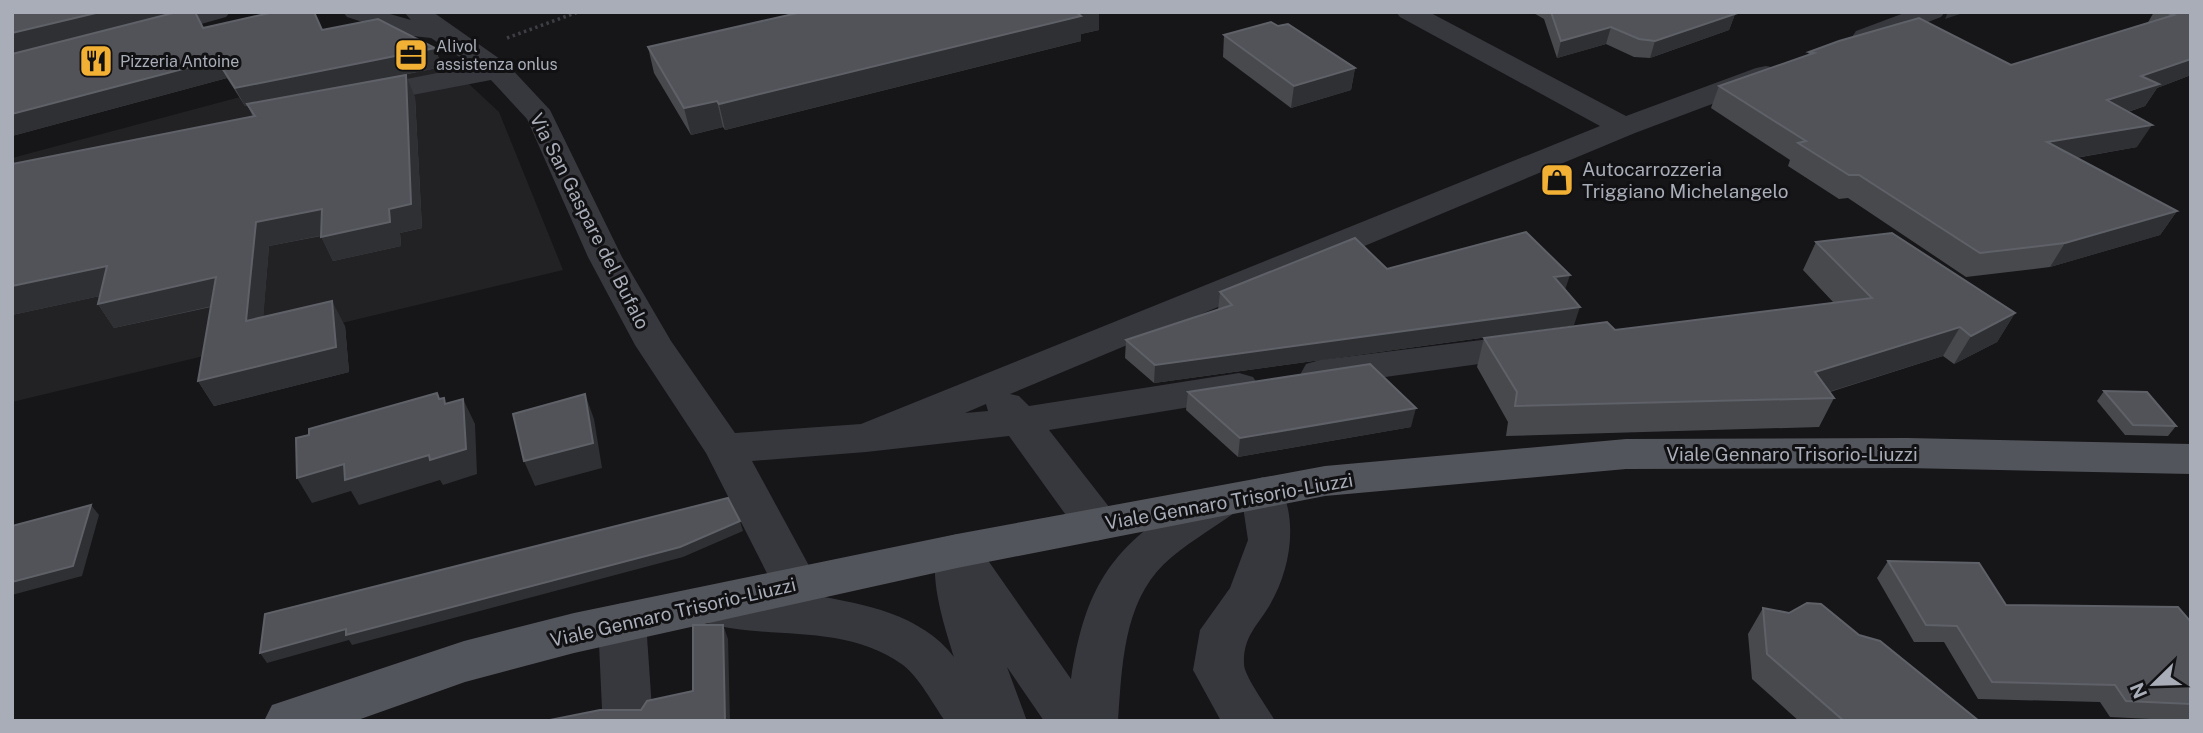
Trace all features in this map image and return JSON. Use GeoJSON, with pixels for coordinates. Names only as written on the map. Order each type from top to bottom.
{"type":"FeatureCollection","features":[{"type":"Feature","properties":{"kind":"main road","name":"Viale Gennaro Trisorio-Liuzzi"},"geometry":{"type":"LineString","coordinates":[[290,721],[464,662],[622,622],[957,551],[1325,481],[1626,454],[1907,453],[2191,459]]}},
{"type":"Feature","properties":{"kind":"street","name":"Via San Gaspare del Bufalo"},"geometry":{"type":"LineString","coordinates":[[356,12],[403,27],[427,22],[483,61],[540,116],[605,257],[654,345],[724,448],[796,584]]}},
{"type":"Feature","properties":{"kind":"street"},"geometry":{"type":"LineString","coordinates":[[1409,12],[1624,127]]}},
{"type":"Feature","properties":{"kind":"street"},"geometry":{"type":"LineString","coordinates":[[1842,46],[1932,12]]}},
{"type":"Feature","properties":{"kind":"street"},"geometry":{"type":"LineString","coordinates":[[118,39],[215,14]]}},
{"type":"Feature","properties":{"kind":"street"},"geometry":{"type":"LineString","coordinates":[[335,100],[483,61]]}},
{"type":"Feature","properties":{"kind":"street"},"geometry":{"type":"LineString","coordinates":[[866,438],[1624,127],[1791,65]]}},
{"type":"Feature","properties":{"kind":"street"},"geometry":{"type":"LineString","coordinates":[[724,448],[866,438],[1020,421],[1280,379],[1570,341]]}},
{"type":"Feature","properties":{"kind":"street"},"geometry":{"type":"LineString","coordinates":[[994,385],[1002,404],[1020,421],[1097,524]]}},
{"type":"Feature","properties":{"kind":"street"},"geometry":{"type":"LineString","coordinates":[[1092,721],[1099,651],[1115,598],[1140,559],[1241,498],[1270,540],[1250,597],[1224,629],[1218,670],[1249,721]]}},
{"type":"Feature","properties":{"kind":"street"},"geometry":{"type":"LineString","coordinates":[[957,551],[964,613],[1001,721]]}},
{"type":"Feature","properties":{"kind":"street"},"geometry":{"type":"LineString","coordinates":[[957,551],[1046,685],[1075,721]]}},
{"type":"Feature","properties":{"kind":"street"},"geometry":{"type":"LineString","coordinates":[[697,606],[810,614],[867,624],[922,652],[975,721]]}},
{"type":"Feature","properties":{"kind":"street"},"geometry":{"type":"LineString","coordinates":[[622,622],[627,709]]}},
{"type":"Feature","properties":{"kind":"path"},"geometry":{"type":"LineString","coordinates":[[483,61],[578,12]]}},
{"type":"Feature","properties":{"kind":"shaded area"},"geometry":{"type":"Polygon","coordinates":[[[441,58],[499,112],[563,270],[12,402],[12,158],[281,86],[441,58]]]}},
{"type":"Feature","properties":{"kind":"building"},"geometry":{"type":"Polygon","coordinates":[[[12,12],[100,12],[12,33],[12,12]]]}},
{"type":"Feature","properties":{"kind":"building"},"geometry":{"type":"Polygon","coordinates":[[[177,12],[195,12],[203,28],[274,12],[314,12],[322,30],[378,19],[435,48],[235,88],[217,60],[12,114],[12,54],[177,12]]]}},
{"type":"Feature","properties":{"kind":"building"},"geometry":{"type":"Polygon","coordinates":[[[802,12],[1076,12],[1081,16],[719,104],[717,101],[684,108],[648,47],[802,12]]]}},
{"type":"Feature","properties":{"kind":"building"},"geometry":{"type":"Polygon","coordinates":[[[1551,12],[1735,14],[1655,41],[1639,39],[1611,27],[1561,41],[1551,12]]]}},
{"type":"Feature","properties":{"kind":"building"},"geometry":{"type":"Polygon","coordinates":[[[2165,12],[2191,12],[2191,59],[2141,76],[2159,84],[2107,100],[2152,125],[2047,142],[2177,211],[2065,243],[1980,253],[1859,175],[1849,175],[1798,143],[1806,141],[1719,86],[1814,53],[1809,52],[1839,41],[1919,18],[2011,65],[2174,15],[2165,12]]]}},
{"type":"Feature","properties":{"kind":"building"},"geometry":{"type":"Polygon","coordinates":[[[1271,22],[1278,26],[1288,24],[1355,68],[1294,86],[1224,35],[1271,22]]]}},
{"type":"Feature","properties":{"kind":"building"},"geometry":{"type":"Polygon","coordinates":[[[406,75],[411,204],[389,209],[390,222],[321,237],[322,209],[256,222],[246,321],[332,301],[336,347],[198,381],[216,277],[98,304],[107,266],[12,286],[12,164],[255,116],[247,104],[406,75]]]}},
{"type":"Feature","properties":{"kind":"building"},"geometry":{"type":"Polygon","coordinates":[[[1526,232],[1570,275],[1554,277],[1580,307],[1155,365],[1126,340],[1232,305],[1220,292],[1355,238],[1387,269],[1526,232]]]}},
{"type":"Feature","properties":{"kind":"building"},"geometry":{"type":"Polygon","coordinates":[[[1892,233],[2015,313],[1971,336],[1960,327],[1815,372],[1834,398],[1515,406],[1517,392],[1484,338],[1607,322],[1615,330],[1872,298],[1816,242],[1892,233]]]}},
{"type":"Feature","properties":{"kind":"building"},"geometry":{"type":"Polygon","coordinates":[[[1370,364],[1416,408],[1240,438],[1188,392],[1370,364]]]}},
{"type":"Feature","properties":{"kind":"building"},"geometry":{"type":"Polygon","coordinates":[[[2104,391],[2147,392],[2176,426],[2133,425],[2104,391]]]}},
{"type":"Feature","properties":{"kind":"building"},"geometry":{"type":"Polygon","coordinates":[[[437,393],[439,399],[444,398],[445,404],[463,399],[466,449],[430,460],[429,455],[345,480],[344,464],[297,478],[296,438],[309,435],[309,429],[437,393]]]}},
{"type":"Feature","properties":{"kind":"building"},"geometry":{"type":"Polygon","coordinates":[[[585,394],[593,443],[524,461],[513,414],[585,394]]]}},
{"type":"Feature","properties":{"kind":"building"},"geometry":{"type":"Polygon","coordinates":[[[728,498],[740,521],[680,547],[346,635],[346,629],[260,653],[265,614],[728,498]]]}},
{"type":"Feature","properties":{"kind":"building"},"geometry":{"type":"Polygon","coordinates":[[[91,505],[73,566],[12,582],[12,526],[91,505]]]}},
{"type":"Feature","properties":{"kind":"building"},"geometry":{"type":"Polygon","coordinates":[[[1888,561],[1979,563],[2006,605],[2178,607],[2191,622],[2191,704],[2126,701],[2115,685],[1992,682],[1957,626],[1926,625],[1888,561]]]}},
{"type":"Feature","properties":{"kind":"building"},"geometry":{"type":"Polygon","coordinates":[[[1807,603],[1821,604],[1859,635],[1880,641],[1979,721],[1844,721],[1767,654],[1763,608],[1789,613],[1807,603]]]}},
{"type":"Feature","properties":{"kind":"building"},"geometry":{"type":"Polygon","coordinates":[[[693,625],[723,625],[725,721],[545,721],[600,710],[641,710],[647,701],[693,691],[693,625]]]}},
{"type":"Feature","properties":{"kind":"place","name":"Alivol assistenza onlus"},"geometry":{"type":"Point","coordinates":[411,55]}},
{"type":"Feature","properties":{"kind":"place","name":"Pizzeria Antoine"},"geometry":{"type":"Point","coordinates":[96,61]}},
{"type":"Feature","properties":{"kind":"place","name":"Autocarrozzeria Triggiano Michelangelo"},"geometry":{"type":"Point","coordinates":[1557,180]}}]}
